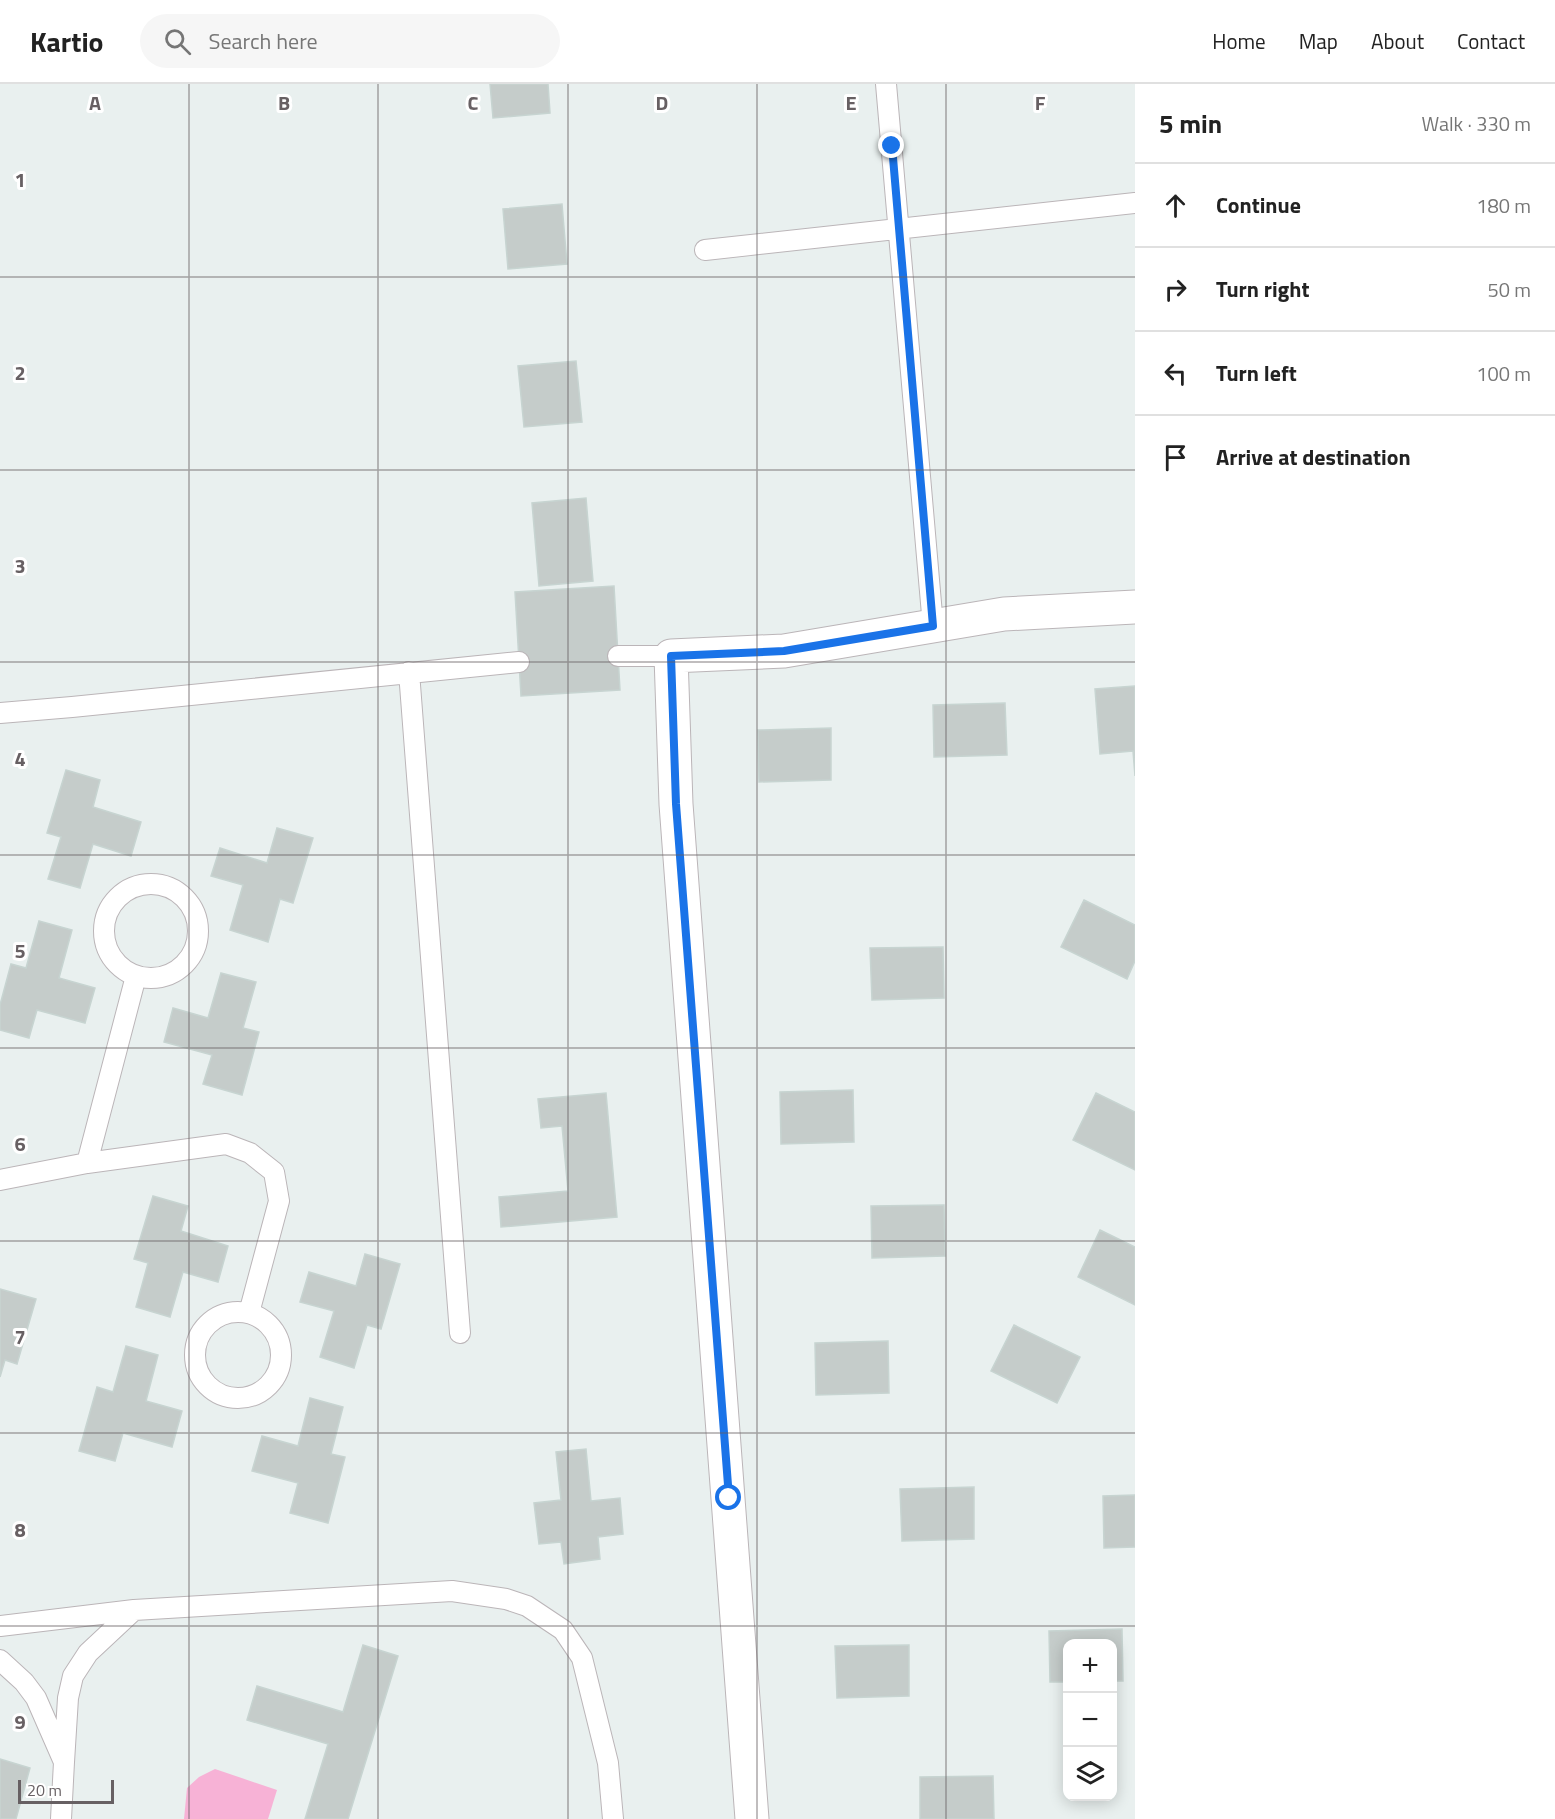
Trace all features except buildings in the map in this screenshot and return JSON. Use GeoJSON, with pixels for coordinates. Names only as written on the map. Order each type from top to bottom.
{"type":"FeatureCollection","features":[{"type":"Feature","properties":{"kind":"street"},"geometry":{"type":"LineString","coordinates":[[752,1819],[676,804],[671,656],[784,651],[1005,614],[1135,607]]}},
{"type":"Feature","properties":{"kind":"lane"},"geometry":{"type":"LineString","coordinates":[[886,84],[933,626]]}},
{"type":"Feature","properties":{"kind":"lane"},"geometry":{"type":"LineString","coordinates":[[705,250],[1135,204]]}},
{"type":"Feature","properties":{"kind":"lane"},"geometry":{"type":"LineString","coordinates":[[618,656],[671,656]]}},
{"type":"Feature","properties":{"kind":"lane"},"geometry":{"type":"LineString","coordinates":[[0,713],[519,662]]}},
{"type":"Feature","properties":{"kind":"lane"},"geometry":{"type":"LineString","coordinates":[[409,672],[460,1333]]}},
{"type":"Feature","properties":{"kind":"lane"},"geometry":{"type":"LineString","coordinates":[[158,883],[174,888],[186,897],[195,911],[199,927],[197,942],[191,956],[180,968],[167,976],[152,978],[136,976],[123,969],[112,958],[105,944],[103,929],[107,913],[115,899],[128,889],[142,884],[158,883]]}},
{"type":"Feature","properties":{"kind":"lane"},"geometry":{"type":"LineString","coordinates":[[87,1163],[136,976]]}},
{"type":"Feature","properties":{"kind":"lane"},"geometry":{"type":"LineString","coordinates":[[0,1180],[87,1163],[226,1144],[250,1153],[274,1172],[279,1201],[249,1313]]}},
{"type":"Feature","properties":{"kind":"lane"},"geometry":{"type":"LineString","coordinates":[[235,1311],[249,1313],[262,1319],[273,1329],[279,1342],[281,1357],[278,1370],[271,1382],[261,1391],[248,1396],[221,1395],[209,1387],[201,1376],[196,1364],[195,1349],[200,1335],[209,1323],[221,1315],[235,1311]]}},
{"type":"Feature","properties":{"kind":"lane"},"geometry":{"type":"LineString","coordinates":[[0,1626],[134,1610],[452,1591],[506,1599],[528,1606],[563,1630],[582,1658],[608,1763],[613,1819]]}},
{"type":"Feature","properties":{"kind":"lane"},"geometry":{"type":"LineString","coordinates":[[61,1819],[68,1698],[73,1676],[88,1653],[134,1610]]}},
{"type":"Feature","properties":{"kind":"lane"},"geometry":{"type":"LineString","coordinates":[[0,1660],[24,1682],[36,1698],[64,1762]]}},
{"type":"Feature","properties":{"kind":"shaded area"},"geometry":{"type":"Polygon","coordinates":[[[215,1769],[277,1790],[268,1819],[184,1819],[187,1788],[199,1777],[215,1769]]]}},
{"type":"Feature","properties":{"kind":"route"},"geometry":{"type":"LineString","coordinates":[[729,1498],[676,804],[671,656],[784,651],[933,626],[892,146]]}}]}
